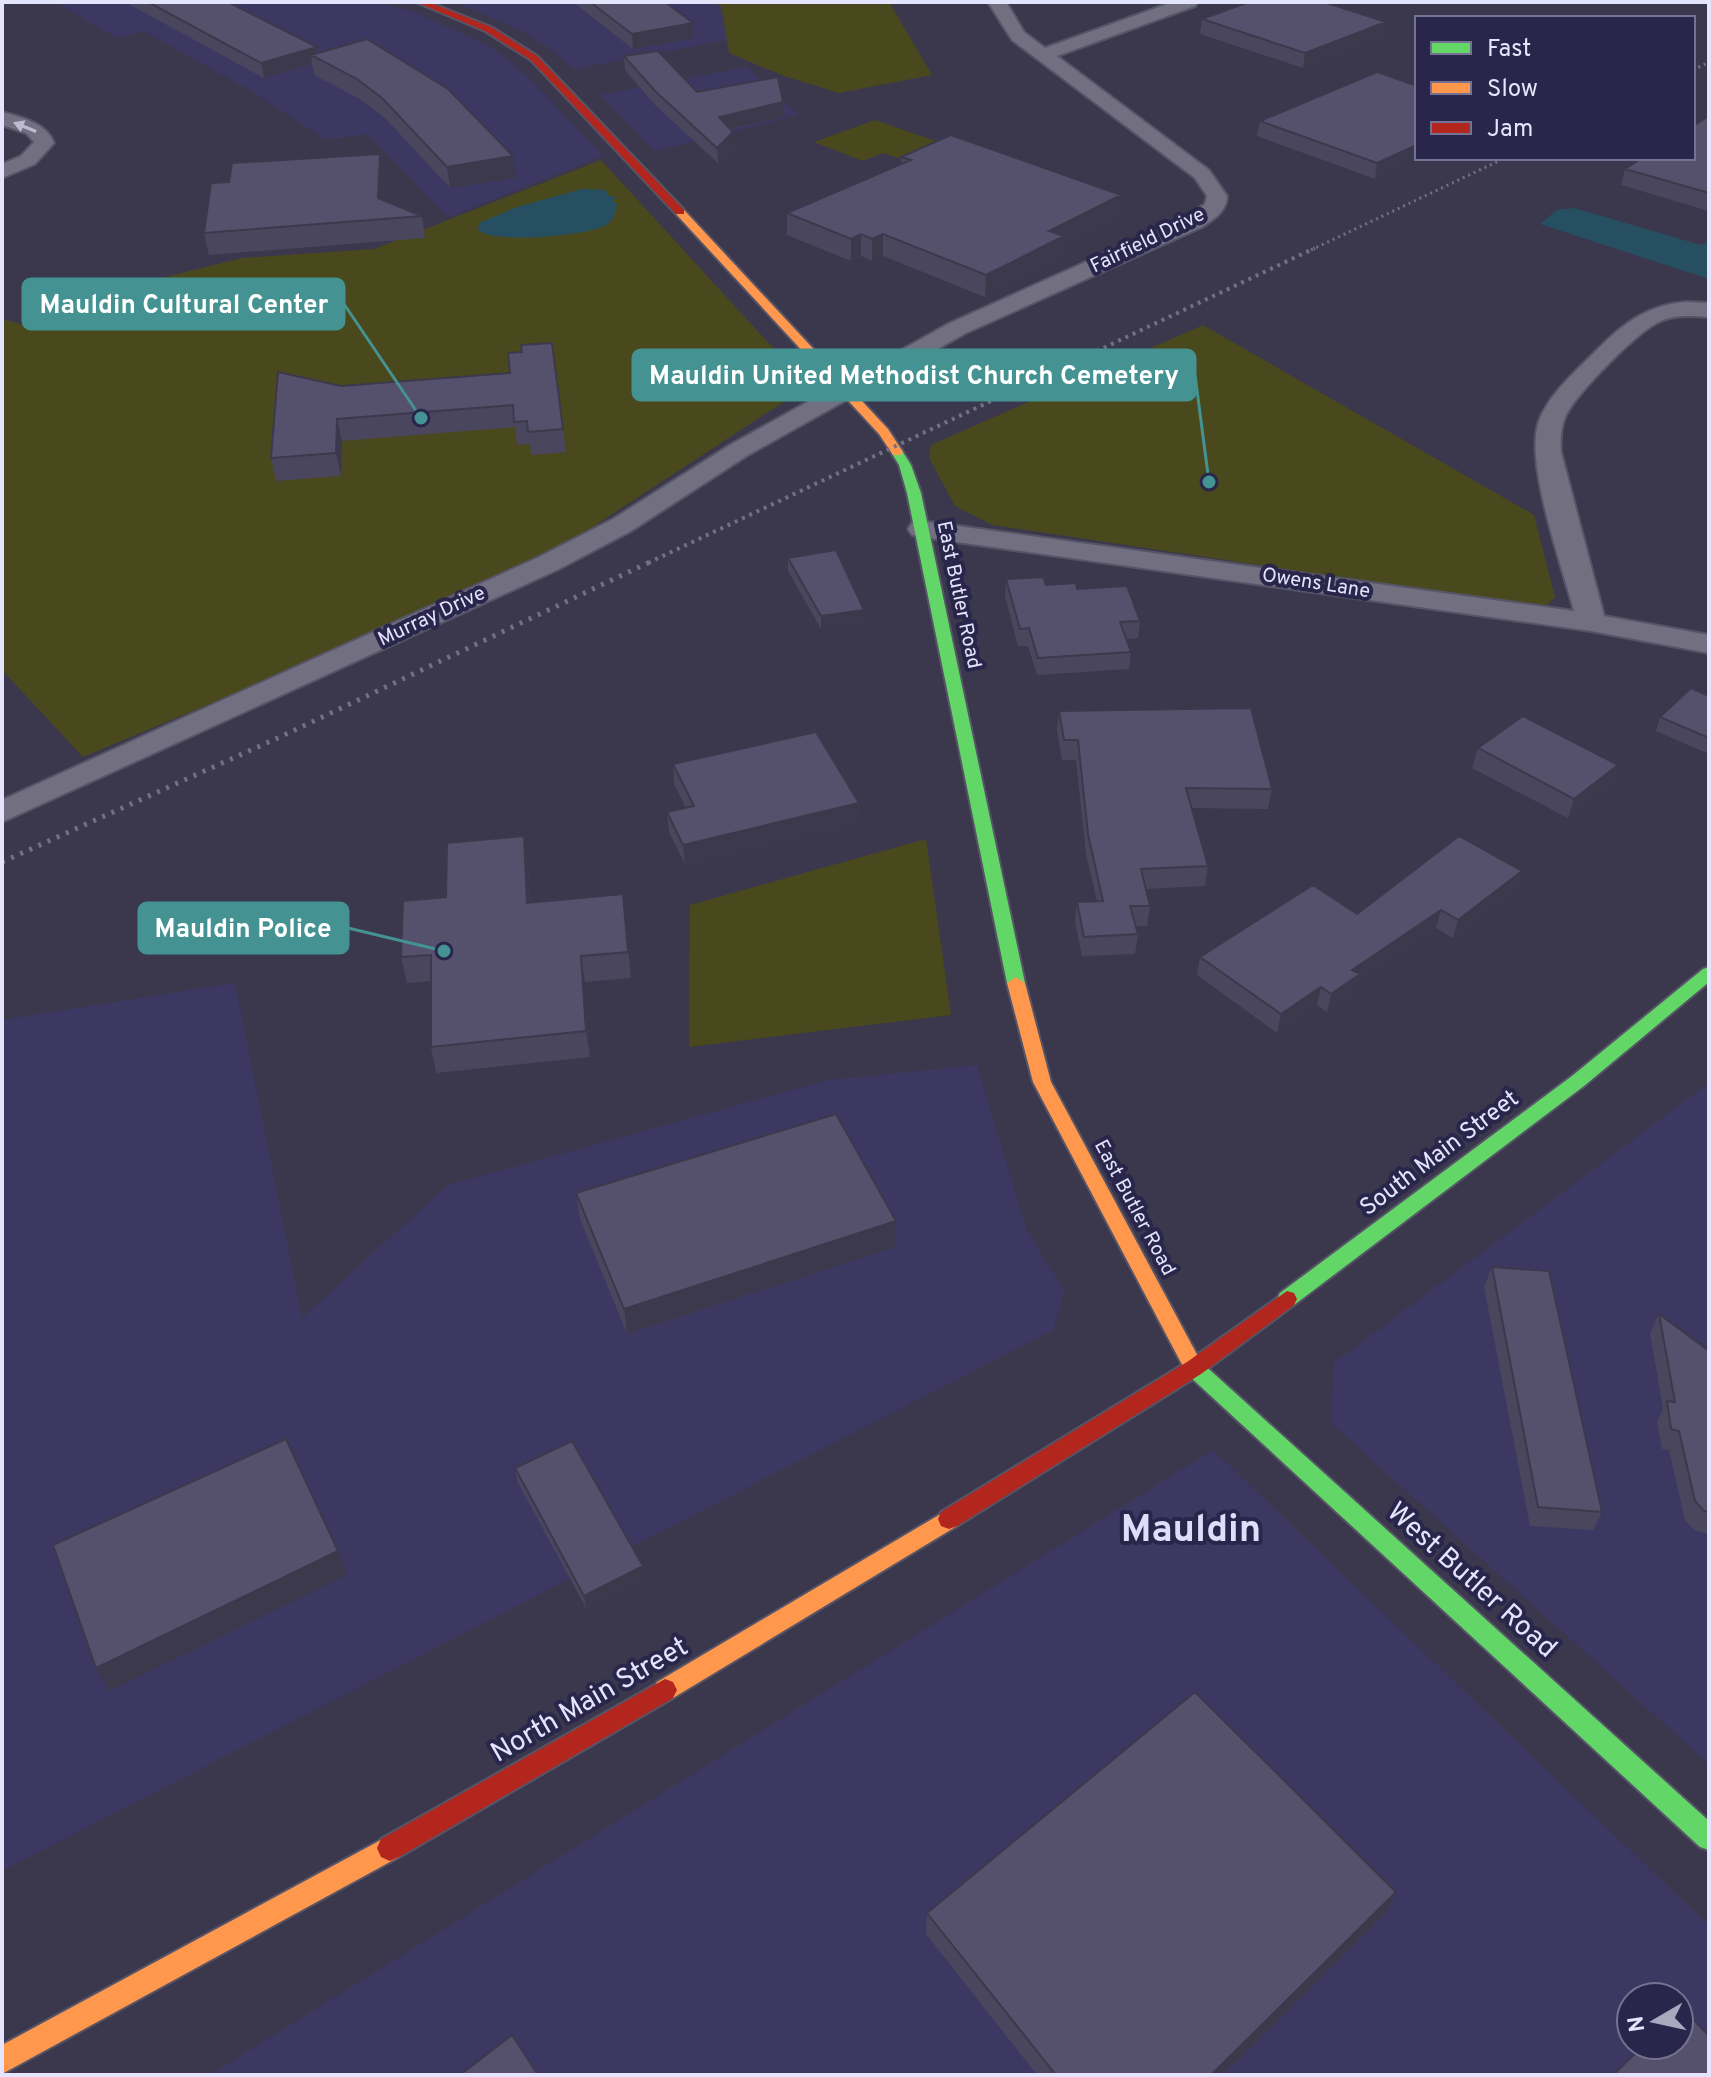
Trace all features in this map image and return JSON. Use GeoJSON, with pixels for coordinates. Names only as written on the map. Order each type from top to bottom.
{"type":"FeatureCollection","features":[{"type":"Feature","properties":{"kind":"main road","name":"East Butler Road"},"geometry":{"type":"LineString","coordinates":[[420,2],[497,32],[548,70],[846,390],[895,447],[914,493],[1020,1000],[1042,1082],[1194,1368]]}},
{"type":"Feature","properties":{"kind":"main road","name":"South Main Street"},"geometry":{"type":"LineString","coordinates":[[1194,1368],[1578,1081],[1709,973]]}},
{"type":"Feature","properties":{"kind":"main road","name":"West Butler Road"},"geometry":{"type":"LineString","coordinates":[[1194,1368],[1709,1838]]}},
{"type":"Feature","properties":{"kind":"main road","name":"North Main Street"},"geometry":{"type":"LineString","coordinates":[[2,2060],[385,1851],[744,1645],[1194,1368]]}},
{"type":"Feature","properties":{"kind":"street","name":"Fairfield Drive"},"geometry":{"type":"LineString","coordinates":[[846,390],[958,328],[1194,222],[1214,209],[1218,197],[1216,190],[1202,174],[1018,36],[997,2]]}},
{"type":"Feature","properties":{"kind":"street"},"geometry":{"type":"LineString","coordinates":[[1043,55],[1189,2]]}},
{"type":"Feature","properties":{"kind":"street"},"geometry":{"type":"LineString","coordinates":[[2,118],[33,129],[44,143],[28,160],[2,172]]}},
{"type":"Feature","properties":{"kind":"street"},"geometry":{"type":"LineString","coordinates":[[1591,622],[1549,466],[1547,445],[1550,427],[1565,400],[1640,323],[1660,313],[1709,310]]}},
{"type":"Feature","properties":{"kind":"street","name":"Murray Drive"},"geometry":{"type":"LineString","coordinates":[[2,812],[547,564],[622,525],[739,450],[846,390]]}},
{"type":"Feature","properties":{"kind":"street","name":"Owens Lane"},"geometry":{"type":"LineString","coordinates":[[921,529],[1591,622],[1709,644]]}},
{"type":"Feature","properties":{"kind":"shaded area"},"geometry":{"type":"Polygon","coordinates":[[[378,2],[417,13],[490,46],[527,76],[603,156],[448,217],[368,134],[326,140],[253,92],[144,31],[117,38],[59,4],[378,2]]]}},
{"type":"Feature","properties":{"kind":"shaded area"},"geometry":{"type":"Polygon","coordinates":[[[454,2],[711,2],[721,6],[727,40],[574,69],[545,45],[518,29],[454,2]]]}},
{"type":"Feature","properties":{"kind":"shaded area"},"geometry":{"type":"Polygon","coordinates":[[[711,2],[889,2],[932,75],[839,93],[784,76],[729,53],[721,6],[711,2]]]}},
{"type":"Feature","properties":{"kind":"shaded area"},"geometry":{"type":"Polygon","coordinates":[[[747,67],[798,115],[655,151],[600,95],[747,67]]]}},
{"type":"Feature","properties":{"kind":"shaded area"},"geometry":{"type":"Polygon","coordinates":[[[875,120],[953,147],[914,163],[883,153],[863,161],[814,142],[875,120]]]}},
{"type":"Feature","properties":{"kind":"shaded area"},"geometry":{"type":"Polygon","coordinates":[[[601,160],[808,386],[573,540],[248,688],[83,757],[2,670],[2,319],[46,331],[145,282],[242,258],[374,249],[601,160]]]}},
{"type":"Feature","properties":{"kind":"shaded area"},"geometry":{"type":"Polygon","coordinates":[[[1203,325],[1534,515],[1555,597],[1544,608],[992,525],[955,506],[929,458],[931,445],[1203,325]]]}},
{"type":"Feature","properties":{"kind":"shaded area"},"geometry":{"type":"Polygon","coordinates":[[[926,839],[951,1015],[689,1047],[690,905],[926,839]]]}},
{"type":"Feature","properties":{"kind":"shaded area"},"geometry":{"type":"Polygon","coordinates":[[[235,983],[302,1318],[448,1185],[829,1080],[977,1065],[1026,1229],[1064,1291],[1053,1330],[2,1871],[2,1020],[235,983]]]}},
{"type":"Feature","properties":{"kind":"shaded area"},"geometry":{"type":"Polygon","coordinates":[[[1709,1083],[1709,1764],[1331,1423],[1334,1363],[1709,1083]]]}},
{"type":"Feature","properties":{"kind":"shaded area"},"geometry":{"type":"Polygon","coordinates":[[[1213,1450],[1709,1926],[1709,2075],[210,2075],[1213,1450]]]}},
{"type":"Feature","properties":{"kind":"water"},"geometry":{"type":"Polygon","coordinates":[[[582,189],[606,190],[607,195],[616,197],[612,202],[617,203],[615,213],[606,225],[541,237],[502,237],[478,230],[479,223],[517,207],[582,189]]]}},
{"type":"Feature","properties":{"kind":"water"},"geometry":{"type":"Polygon","coordinates":[[[1574,208],[1701,245],[1709,242],[1709,279],[1540,224],[1557,210],[1574,208]]]}},
{"type":"Feature","properties":{"kind":"building"},"geometry":{"type":"Polygon","coordinates":[[[148,2],[228,2],[317,47],[261,63],[148,2]]]}},
{"type":"Feature","properties":{"kind":"building"},"geometry":{"type":"Polygon","coordinates":[[[590,2],[665,2],[693,23],[632,34],[590,2]]]}},
{"type":"Feature","properties":{"kind":"building"},"geometry":{"type":"Polygon","coordinates":[[[1249,2],[1324,2],[1386,22],[1305,53],[1202,19],[1249,2]]]}},
{"type":"Feature","properties":{"kind":"building"},"geometry":{"type":"Polygon","coordinates":[[[367,39],[448,89],[513,156],[447,167],[382,98],[357,79],[311,55],[367,39]]]}},
{"type":"Feature","properties":{"kind":"building"},"geometry":{"type":"Polygon","coordinates":[[[658,51],[697,92],[778,77],[783,102],[719,117],[733,132],[717,148],[654,90],[624,56],[658,51]]]}},
{"type":"Feature","properties":{"kind":"building"},"geometry":{"type":"Polygon","coordinates":[[[1377,72],[1415,85],[1415,146],[1377,163],[1260,121],[1377,72]]]}},
{"type":"Feature","properties":{"kind":"building"},"geometry":{"type":"Polygon","coordinates":[[[1709,116],[1709,193],[1625,169],[1639,160],[1695,160],[1695,125],[1709,116]]]}},
{"type":"Feature","properties":{"kind":"building"},"geometry":{"type":"Polygon","coordinates":[[[951,135],[1121,195],[1049,231],[1064,236],[986,275],[883,234],[872,239],[861,234],[851,239],[787,213],[911,160],[901,157],[951,135]]]}},
{"type":"Feature","properties":{"kind":"building"},"geometry":{"type":"Polygon","coordinates":[[[380,154],[378,198],[422,216],[204,233],[211,183],[229,182],[232,163],[380,154]]]}},
{"type":"Feature","properties":{"kind":"building"},"geometry":{"type":"Polygon","coordinates":[[[552,343],[563,429],[528,432],[527,421],[514,422],[513,405],[337,419],[336,453],[271,458],[278,372],[341,386],[510,373],[508,353],[522,352],[521,345],[552,343]]]}},
{"type":"Feature","properties":{"kind":"building"},"geometry":{"type":"Polygon","coordinates":[[[836,550],[864,610],[821,616],[788,558],[836,550]]]}},
{"type":"Feature","properties":{"kind":"building"},"geometry":{"type":"Polygon","coordinates":[[[1043,577],[1046,585],[1076,583],[1077,589],[1127,586],[1140,621],[1120,622],[1131,652],[1038,658],[1029,628],[1020,629],[1006,579],[1043,577]]]}},
{"type":"Feature","properties":{"kind":"building"},"geometry":{"type":"Polygon","coordinates":[[[1691,688],[1709,696],[1709,738],[1660,717],[1691,688]]]}},
{"type":"Feature","properties":{"kind":"building"},"geometry":{"type":"Polygon","coordinates":[[[1251,708],[1272,789],[1186,788],[1208,866],[1141,869],[1150,906],[1130,906],[1138,934],[1084,937],[1077,902],[1103,901],[1088,834],[1078,740],[1064,740],[1059,711],[1251,708]]]}},
{"type":"Feature","properties":{"kind":"building"},"geometry":{"type":"Polygon","coordinates":[[[1523,716],[1618,765],[1574,799],[1478,748],[1523,716]]]}},
{"type":"Feature","properties":{"kind":"building"},"geometry":{"type":"Polygon","coordinates":[[[816,732],[859,803],[683,845],[667,812],[694,806],[673,764],[816,732]]]}},
{"type":"Feature","properties":{"kind":"building"},"geometry":{"type":"Polygon","coordinates":[[[524,836],[527,903],[623,894],[628,952],[581,956],[586,1031],[431,1047],[431,955],[401,957],[403,901],[446,897],[447,843],[524,836]]]}},
{"type":"Feature","properties":{"kind":"building"},"geometry":{"type":"Polygon","coordinates":[[[1459,836],[1522,871],[1458,920],[1441,910],[1352,970],[1360,974],[1331,994],[1321,987],[1281,1014],[1200,957],[1313,885],[1357,914],[1459,836]]]}},
{"type":"Feature","properties":{"kind":"building"},"geometry":{"type":"Polygon","coordinates":[[[836,1114],[896,1221],[624,1309],[576,1193],[836,1114]]]}},
{"type":"Feature","properties":{"kind":"building"},"geometry":{"type":"Polygon","coordinates":[[[1492,1267],[1549,1271],[1602,1512],[1538,1507],[1492,1267]]]}},
{"type":"Feature","properties":{"kind":"building"},"geometry":{"type":"Polygon","coordinates":[[[1659,1314],[1709,1351],[1709,1512],[1695,1501],[1679,1431],[1671,1429],[1667,1401],[1675,1402],[1659,1314]]]}},
{"type":"Feature","properties":{"kind":"building"},"geometry":{"type":"Polygon","coordinates":[[[286,1439],[338,1551],[96,1668],[53,1545],[286,1439]]]}},
{"type":"Feature","properties":{"kind":"building"},"geometry":{"type":"Polygon","coordinates":[[[572,1441],[643,1566],[584,1596],[515,1468],[572,1441]]]}},
{"type":"Feature","properties":{"kind":"building"},"geometry":{"type":"Polygon","coordinates":[[[1195,1692],[1396,1892],[1211,2075],[1056,2075],[927,1913],[1195,1692]]]}},
{"type":"Feature","properties":{"kind":"building"},"geometry":{"type":"Polygon","coordinates":[[[1695,2021],[1709,2036],[1709,2075],[1613,2075],[1627,2061],[1695,2061],[1695,2021]]]}},
{"type":"Feature","properties":{"kind":"building"},"geometry":{"type":"Polygon","coordinates":[[[512,2035],[538,2075],[460,2075],[512,2035]]]}},
{"type":"Feature","properties":{"kind":"railway"},"geometry":{"type":"LineString","coordinates":[[1695,69],[1709,62]]}},
{"type":"Feature","properties":{"kind":"railway"},"geometry":{"type":"LineString","coordinates":[[1311,250],[1501,160]]}},
{"type":"Feature","properties":{"kind":"railway"},"geometry":{"type":"LineString","coordinates":[[648,563],[1315,248]]}},
{"type":"Feature","properties":{"kind":"railway"},"geometry":{"type":"LineString","coordinates":[[2,862],[280,737],[652,561]]}},
{"type":"Feature","properties":{"kind":"traffic: fast"},"geometry":{"type":"LineString","coordinates":[[897,452],[905,465],[914,493],[1016,983]]}},
{"type":"Feature","properties":{"kind":"traffic: fast"},"geometry":{"type":"LineString","coordinates":[[1287,1299],[1578,1081],[1709,973]]}},
{"type":"Feature","properties":{"kind":"traffic: fast"},"geometry":{"type":"LineString","coordinates":[[1194,1368],[1709,1838]]}},
{"type":"Feature","properties":{"kind":"traffic: slow"},"geometry":{"type":"LineString","coordinates":[[680,212],[884,432],[897,452]]}},
{"type":"Feature","properties":{"kind":"traffic: slow"},"geometry":{"type":"LineString","coordinates":[[1016,983],[1042,1082],[1194,1368]]}},
{"type":"Feature","properties":{"kind":"traffic: slow"},"geometry":{"type":"LineString","coordinates":[[665,1690],[949,1519]]}},
{"type":"Feature","properties":{"kind":"traffic: slow"},"geometry":{"type":"LineString","coordinates":[[2,2060],[390,1848]]}},
{"type":"Feature","properties":{"kind":"traffic: jam"},"geometry":{"type":"LineString","coordinates":[[420,2],[488,29],[534,58],[680,212]]}},
{"type":"Feature","properties":{"kind":"traffic: jam"},"geometry":{"type":"LineString","coordinates":[[949,1519],[1194,1368],[1287,1299]]}},
{"type":"Feature","properties":{"kind":"traffic: jam"},"geometry":{"type":"LineString","coordinates":[[390,1848],[665,1690]]}},
{"type":"Feature","properties":{"kind":"place","name":"Mauldin Cultural Center"},"geometry":{"type":"Point","coordinates":[421,418]}},
{"type":"Feature","properties":{"kind":"place","name":"Mauldin United Methodist Church Cemetery"},"geometry":{"type":"Point","coordinates":[1209,482]}},
{"type":"Feature","properties":{"kind":"place","name":"Mauldin Police"},"geometry":{"type":"Point","coordinates":[444,951]}},
{"type":"Feature","properties":{"kind":"district","name":"Mauldin"},"geometry":{"type":"Point","coordinates":[1191,1531]}}]}
